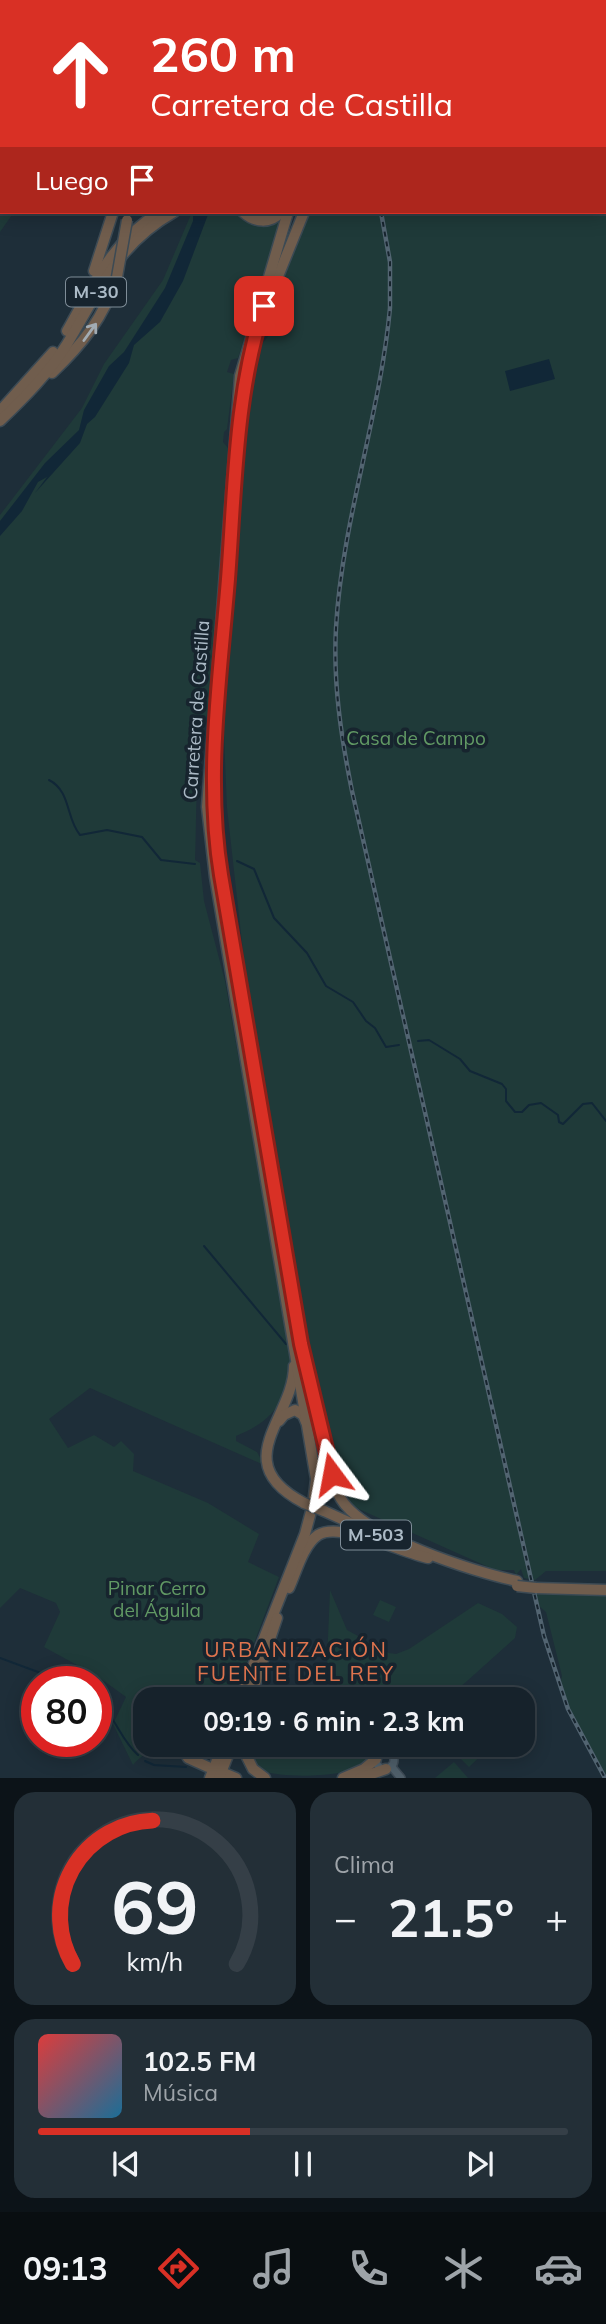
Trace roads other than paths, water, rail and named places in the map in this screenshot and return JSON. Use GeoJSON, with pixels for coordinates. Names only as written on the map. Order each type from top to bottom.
{"type":"FeatureCollection","features":[{"type":"Feature","properties":{"kind":"highway"},"geometry":{"type":"LineString","coordinates":[[72,322],[96,267],[112,214]]}},
{"type":"Feature","properties":{"kind":"highway","name":"M-30"},"geometry":{"type":"LineString","coordinates":[[0,411],[41,369],[72,322],[107,259],[136,229],[157,214]]}},
{"type":"Feature","properties":{"kind":"highway","name":"M-30"},"geometry":{"type":"LineString","coordinates":[[0,421],[35,386],[67,344],[121,253],[150,227],[171,214]]}},
{"type":"Feature","properties":{"kind":"highway"},"geometry":{"type":"LineString","coordinates":[[245,214],[250,218],[267,221],[278,214]]}},
{"type":"Feature","properties":{"kind":"highway","name":"Carretera de Castilla"},"geometry":{"type":"LineString","coordinates":[[213,843],[213,779],[240,418],[258,324],[290,214]]}},
{"type":"Feature","properties":{"kind":"highway","name":"Carretera de Castilla"},"geometry":{"type":"LineString","coordinates":[[242,1687],[266,1617],[297,1553],[313,1504],[315,1467],[218,876],[207,777],[240,376],[290,214]]}},
{"type":"Feature","properties":{"kind":"highway"},"geometry":{"type":"LineString","coordinates":[[258,324],[303,214]]}},
{"type":"Feature","properties":{"kind":"highway"},"geometry":{"type":"LineString","coordinates":[[35,386],[49,376],[85,339],[106,307],[117,277],[127,216]]}},
{"type":"Feature","properties":{"kind":"highway","name":"Carretera de Castilla"},"geometry":{"type":"LineString","coordinates":[[218,876],[320,1465],[321,1492],[314,1522],[253,1687]]}},
{"type":"Feature","properties":{"kind":"highway","name":"M-503"},"geometry":{"type":"LineString","coordinates":[[289,1310],[294,1377],[270,1434],[267,1455],[275,1479],[289,1494],[428,1558],[473,1575],[536,1585],[606,1588]]}},
{"type":"Feature","properties":{"kind":"highway"},"geometry":{"type":"LineString","coordinates":[[301,1344],[332,1474],[341,1499],[362,1520],[409,1544]]}},
{"type":"Feature","properties":{"kind":"highway"},"geometry":{"type":"LineString","coordinates":[[305,1501],[284,1485],[271,1462],[273,1434],[280,1421],[290,1412],[303,1415],[315,1467]]}},
{"type":"Feature","properties":{"kind":"highway","name":"M-503"},"geometry":{"type":"LineString","coordinates":[[325,1510],[474,1570],[517,1583]]}},
{"type":"Feature","properties":{"kind":"highway"},"geometry":{"type":"LineString","coordinates":[[284,1598],[309,1547],[321,1534],[344,1533],[428,1558]]}},
{"type":"Feature","properties":{"kind":"highway"},"geometry":{"type":"LineString","coordinates":[[187,1757],[209,1774],[215,1757]]}},
{"type":"Feature","properties":{"kind":"highway"},"geometry":{"type":"LineString","coordinates":[[226,1757],[220,1776],[236,1778]]}},
{"type":"Feature","properties":{"kind":"highway"},"geometry":{"type":"LineString","coordinates":[[247,1757],[253,1769],[265,1778]]}},
{"type":"Feature","properties":{"kind":"highway"},"geometry":{"type":"LineString","coordinates":[[343,1778],[364,1769],[376,1759]]}},
{"type":"Feature","properties":{"kind":"highway"},"geometry":{"type":"LineString","coordinates":[[360,1778],[388,1768]]}},
{"type":"Feature","properties":{"kind":"main road"},"geometry":{"type":"LineString","coordinates":[[388,1768],[394,1757],[387,1751],[380,1752],[376,1759],[378,1766],[388,1768],[401,1778]]}},
{"type":"Feature","properties":{"kind":"water"},"geometry":{"type":"Polygon","coordinates":[[[193,214],[208,214],[183,281],[160,322],[134,345],[129,363],[95,417],[87,424],[80,443],[35,493],[47,477],[38,482],[22,511],[0,536],[0,521],[45,463],[79,430],[84,410],[109,366],[124,352],[165,288],[193,221],[193,214]]]}},
{"type":"Feature","properties":{"kind":"water"},"geometry":{"type":"Polygon","coordinates":[[[549,359],[555,379],[510,391],[505,371],[549,359]]]}},
{"type":"Feature","properties":{"kind":"waterway"},"geometry":{"type":"LineString","coordinates":[[49,780],[65,798],[72,821],[80,835],[107,830],[142,837],[161,860],[195,864]]}},
{"type":"Feature","properties":{"kind":"waterway"},"geometry":{"type":"LineString","coordinates":[[237,861],[254,869],[274,918],[307,953],[326,986],[353,1002],[366,1021],[375,1028],[386,1047],[399,1045]]}},
{"type":"Feature","properties":{"kind":"waterway"},"geometry":{"type":"LineString","coordinates":[[418,1041],[429,1040],[460,1059],[470,1071],[502,1084],[506,1089],[506,1101],[515,1112],[522,1112],[529,1105],[541,1103],[558,1115],[559,1122],[563,1124],[583,1104],[592,1103],[606,1121]]}},
{"type":"Feature","properties":{"kind":"waterway"},"geometry":{"type":"LineString","coordinates":[[204,1246],[286,1344]]}},
{"type":"Feature","properties":{"kind":"waterway"},"geometry":{"type":"LineString","coordinates":[[0,1658],[22,1666]]}},
{"type":"Feature","properties":{"kind":"waterway"},"geometry":{"type":"LineString","coordinates":[[112,1719],[133,1749]]}},
{"type":"Feature","properties":{"kind":"waterway"},"geometry":{"type":"LineString","coordinates":[[145,1761],[154,1765],[186,1767]]}},
{"type":"Feature","properties":{"kind":"railway"},"geometry":{"type":"LineString","coordinates":[[381,214],[390,262],[390,308],[378,388],[353,508],[340,588],[335,649],[341,730],[352,791],[544,1636],[568,1709],[605,1778]]}},
{"type":"Feature","properties":{"kind":"district","name":"URBANIZACIÓN FUENTE DEL REY"},"geometry":{"type":"Point","coordinates":[296,1662]}},
{"type":"Feature","properties":{"kind":"park label","name":"Casa de Campo"},"geometry":{"type":"Point","coordinates":[416,738]}},
{"type":"Feature","properties":{"kind":"park label","name":"Pinar Cerro del Águila"},"geometry":{"type":"Point","coordinates":[157,1599]}}]}
